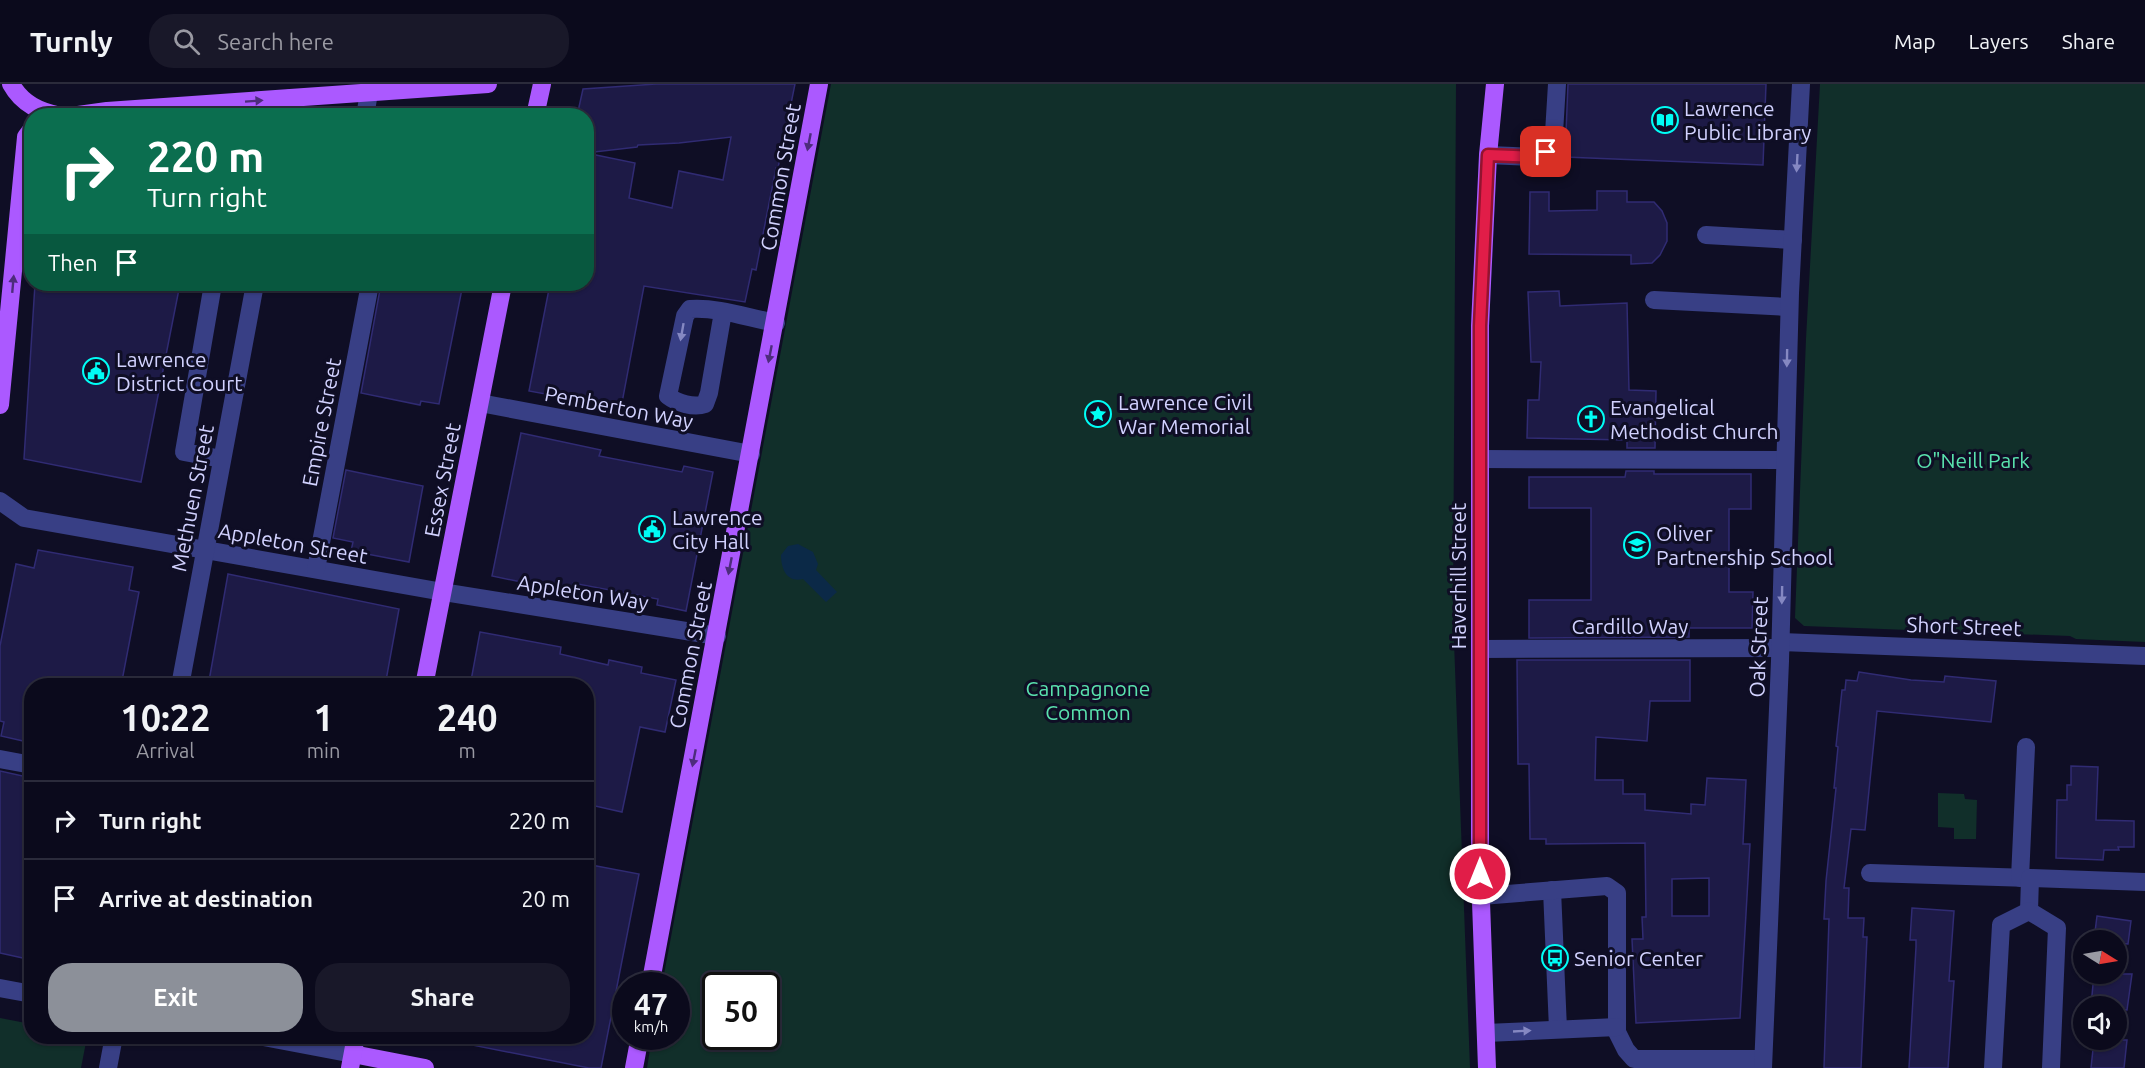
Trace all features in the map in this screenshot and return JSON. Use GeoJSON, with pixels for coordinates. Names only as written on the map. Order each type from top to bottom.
{"type":"FeatureCollection","features":[{"type":"Feature","properties":{"kind":"main road"},"geometry":{"type":"LineString","coordinates":[[175,108],[488,84]]}},
{"type":"Feature","properties":{"kind":"main road"},"geometry":{"type":"LineString","coordinates":[[538,108],[542,84]]}},
{"type":"Feature","properties":{"kind":"main road","name":"Common Street"},"geometry":{"type":"LineString","coordinates":[[653,972],[819,84]]}},
{"type":"Feature","properties":{"kind":"main road","name":"Haverhill Street"},"geometry":{"type":"LineString","coordinates":[[1487,1068],[1481,896],[1480,326],[1488,155],[1495,84]]}},
{"type":"Feature","properties":{"kind":"main road"},"geometry":{"type":"LineString","coordinates":[[11,85],[23,100],[34,108]]}},
{"type":"Feature","properties":{"kind":"main road"},"geometry":{"type":"LineString","coordinates":[[0,405],[24,158]]}},
{"type":"Feature","properties":{"kind":"main road","name":"Essex Street"},"geometry":{"type":"LineString","coordinates":[[426,678],[502,291]]}},
{"type":"Feature","properties":{"kind":"main road"},"geometry":{"type":"LineString","coordinates":[[634,1068],[637,1050]]}},
{"type":"Feature","properties":{"kind":"main road"},"geometry":{"type":"LineString","coordinates":[[353,1053],[425,1068]]}},
{"type":"Feature","properties":{"kind":"street"},"geometry":{"type":"LineString","coordinates":[[1488,155],[1535,157],[1546,152],[1554,133],[1557,84]]}},
{"type":"Feature","properties":{"kind":"street","name":"Oak Street"},"geometry":{"type":"LineString","coordinates":[[1763,1064],[1781,645],[1789,307],[1802,84]]}},
{"type":"Feature","properties":{"kind":"street"},"geometry":{"type":"LineString","coordinates":[[366,108],[369,93]]}},
{"type":"Feature","properties":{"kind":"street"},"geometry":{"type":"LineString","coordinates":[[1706,235],[1793,240]]}},
{"type":"Feature","properties":{"kind":"street"},"geometry":{"type":"LineString","coordinates":[[212,291],[184,452],[222,459]]}},
{"type":"Feature","properties":{"kind":"street","name":"Methuen Street"},"geometry":{"type":"LineString","coordinates":[[181,678],[254,291]]}},
{"type":"Feature","properties":{"kind":"street","name":"Empire Street"},"geometry":{"type":"LineString","coordinates":[[316,569],[369,291]]}},
{"type":"Feature","properties":{"kind":"street"},"geometry":{"type":"LineString","coordinates":[[1654,300],[1789,307]]}},
{"type":"Feature","properties":{"kind":"street"},"geometry":{"type":"LineString","coordinates":[[723,312],[709,393],[705,404],[699,406],[674,401],[668,396],[685,316],[690,309],[702,308],[776,322]]}},
{"type":"Feature","properties":{"kind":"street","name":"Pemberton Way"},"geometry":{"type":"LineString","coordinates":[[480,403],[751,454]]}},
{"type":"Feature","properties":{"kind":"street"},"geometry":{"type":"LineString","coordinates":[[1480,459],[1785,460]]}},
{"type":"Feature","properties":{"kind":"street","name":"Appleton Street"},"geometry":{"type":"LineString","coordinates":[[0,501],[24,518],[442,592]]}},
{"type":"Feature","properties":{"kind":"street","name":"Appleton Way"},"geometry":{"type":"LineString","coordinates":[[442,592],[717,636]]}},
{"type":"Feature","properties":{"kind":"street","name":"Cardillo Way"},"geometry":{"type":"LineString","coordinates":[[1480,649],[1781,645]]}},
{"type":"Feature","properties":{"kind":"street","name":"Short Street"},"geometry":{"type":"LineString","coordinates":[[1781,645],[2145,656]]}},
{"type":"Feature","properties":{"kind":"street"},"geometry":{"type":"LineString","coordinates":[[2026,747],[2025,878],[2029,911]]}},
{"type":"Feature","properties":{"kind":"street"},"geometry":{"type":"LineString","coordinates":[[0,759],[24,764]]}},
{"type":"Feature","properties":{"kind":"street"},"geometry":{"type":"LineString","coordinates":[[1870,873],[2145,882]]}},
{"type":"Feature","properties":{"kind":"street"},"geometry":{"type":"LineString","coordinates":[[1481,896],[1607,886],[1617,893],[1617,1032],[1633,1064],[1763,1064]]}},
{"type":"Feature","properties":{"kind":"street"},"geometry":{"type":"LineString","coordinates":[[1552,890],[1558,1029]]}},
{"type":"Feature","properties":{"kind":"street"},"geometry":{"type":"LineString","coordinates":[[1993,1068],[2001,925],[2029,911]]}},
{"type":"Feature","properties":{"kind":"street"},"geometry":{"type":"LineString","coordinates":[[2029,911],[2057,928],[2051,1068]]}},
{"type":"Feature","properties":{"kind":"street"},"geometry":{"type":"LineString","coordinates":[[0,988],[24,992]]}},
{"type":"Feature","properties":{"kind":"street"},"geometry":{"type":"LineString","coordinates":[[1486,1033],[1617,1028]]}},
{"type":"Feature","properties":{"kind":"street"},"geometry":{"type":"LineString","coordinates":[[108,1068],[112,1044]]}},
{"type":"Feature","properties":{"kind":"street"},"geometry":{"type":"LineString","coordinates":[[303,1044],[353,1053]]}},
{"type":"Feature","properties":{"kind":"green space","name":"Campagnone Common"},"geometry":{"type":"Polygon","coordinates":[[[831,84],[1456,84],[1453,615],[1470,1068],[647,1068],[650,1050],[690,1050],[690,972],[664,972],[831,84]]]}},
{"type":"Feature","properties":{"kind":"green space","name":"O\"Neill Park"},"geometry":{"type":"Polygon","coordinates":[[[1820,84],[2145,84],[2145,642],[2076,639],[2070,636],[1804,626],[1795,618],[1806,339],[1820,84]]]}},
{"type":"Feature","properties":{"kind":"green space"},"geometry":{"type":"Polygon","coordinates":[[[1938,793],[1964,794],[1965,799],[1977,800],[1976,839],[1954,839],[1954,828],[1938,827],[1938,793]]]}},
{"type":"Feature","properties":{"kind":"green space"},"geometry":{"type":"Polygon","coordinates":[[[0,1018],[24,1023],[24,1044],[86,1044],[81,1068],[0,1068],[0,1018]]]}},
{"type":"Feature","properties":{"kind":"water"},"geometry":{"type":"Polygon","coordinates":[[[798,544],[813,552],[818,564],[816,570],[837,592],[826,602],[803,579],[793,579],[784,570],[781,555],[788,546],[798,544]]]}},
{"type":"Feature","properties":{"kind":"building"},"geometry":{"type":"Polygon","coordinates":[[[656,84],[795,84],[756,270],[752,269],[745,302],[644,286],[621,408],[529,391],[549,291],[594,291],[594,155],[635,163],[629,198],[672,208],[679,171],[723,180],[731,137],[638,145],[637,147],[594,152],[594,108],[579,108],[583,89],[656,84]]]}},
{"type":"Feature","properties":{"kind":"building","name":"Lawrence Public Library"},"geometry":{"type":"Polygon","coordinates":[[[1568,84],[1766,84],[1763,165],[1565,157],[1568,84]]]}},
{"type":"Feature","properties":{"kind":"building"},"geometry":{"type":"Polygon","coordinates":[[[1597,191],[1627,191],[1627,202],[1654,202],[1662,211],[1667,223],[1667,241],[1660,255],[1652,263],[1631,264],[1631,255],[1529,254],[1530,192],[1549,192],[1549,211],[1597,210],[1597,191]]]}},
{"type":"Feature","properties":{"kind":"building","name":"Lawrence District Court"},"geometry":{"type":"Polygon","coordinates":[[[35,291],[179,291],[141,482],[24,459],[35,291]]]}},
{"type":"Feature","properties":{"kind":"building"},"geometry":{"type":"Polygon","coordinates":[[[380,291],[462,291],[439,404],[421,401],[420,405],[361,393],[380,291]]]}},
{"type":"Feature","properties":{"kind":"building"},"geometry":{"type":"Polygon","coordinates":[[[1559,291],[1560,306],[1627,303],[1629,390],[1656,391],[1655,448],[1627,448],[1627,440],[1527,438],[1528,400],[1539,400],[1541,362],[1531,362],[1528,292],[1559,291]]]}},
{"type":"Feature","properties":{"kind":"building"},"geometry":{"type":"Polygon","coordinates":[[[521,433],[601,450],[599,456],[682,472],[684,466],[713,472],[686,611],[657,605],[658,599],[573,583],[571,592],[492,576],[521,433]]]}},
{"type":"Feature","properties":{"kind":"building"},"geometry":{"type":"Polygon","coordinates":[[[346,470],[423,486],[409,562],[351,551],[353,542],[333,538],[346,470]]]}},
{"type":"Feature","properties":{"kind":"building"},"geometry":{"type":"Polygon","coordinates":[[[1626,471],[1654,471],[1654,474],[1751,474],[1751,509],[1729,509],[1729,592],[1753,592],[1752,628],[1689,628],[1689,637],[1529,638],[1529,600],[1591,600],[1591,508],[1529,508],[1529,477],[1625,477],[1626,471]]]}},
{"type":"Feature","properties":{"kind":"building"},"geometry":{"type":"Polygon","coordinates":[[[38,550],[133,567],[129,590],[139,592],[123,678],[24,678],[24,741],[1,736],[4,722],[0,721],[0,646],[16,564],[34,568],[38,550]]]}},
{"type":"Feature","properties":{"kind":"building"},"geometry":{"type":"Polygon","coordinates":[[[228,574],[399,609],[386,678],[210,678],[228,574]]]}},
{"type":"Feature","properties":{"kind":"building"},"geometry":{"type":"Polygon","coordinates":[[[480,632],[561,647],[560,654],[608,665],[609,660],[642,667],[641,673],[676,680],[665,732],[640,727],[622,812],[594,806],[594,678],[471,678],[480,632]]]}},
{"type":"Feature","properties":{"kind":"building"},"geometry":{"type":"Polygon","coordinates":[[[1517,660],[1690,660],[1690,701],[1650,701],[1647,741],[1596,737],[1595,780],[1623,780],[1623,794],[1645,794],[1645,810],[1691,814],[1691,804],[1705,805],[1707,778],[1746,780],[1743,844],[1750,844],[1740,1018],[1636,1023],[1632,939],[1643,939],[1642,917],[1646,917],[1645,843],[1546,844],[1546,839],[1530,839],[1529,764],[1518,764],[1517,660]],[[1709,878],[1672,879],[1672,916],[1709,916],[1709,878]]]}},
{"type":"Feature","properties":{"kind":"building"},"geometry":{"type":"Polygon","coordinates":[[[1859,672],[1911,680],[1944,682],[1945,676],[1996,681],[1991,722],[1877,711],[1865,830],[1851,829],[1844,888],[1849,888],[1848,918],[1864,918],[1863,937],[1867,937],[1861,1068],[1824,1068],[1829,919],[1824,919],[1836,788],[1834,788],[1838,747],[1836,746],[1842,690],[1845,690],[1846,680],[1857,681],[1859,672]]]}},
{"type":"Feature","properties":{"kind":"building"},"geometry":{"type":"Polygon","coordinates":[[[2071,766],[2098,767],[2096,820],[2134,821],[2134,847],[2104,850],[2103,860],[2056,858],[2057,800],[2067,800],[2067,785],[2071,785],[2071,766]]]}},
{"type":"Feature","properties":{"kind":"building"},"geometry":{"type":"Polygon","coordinates":[[[0,771],[24,776],[24,958],[0,953],[0,771]]]}},
{"type":"Feature","properties":{"kind":"building"},"geometry":{"type":"Polygon","coordinates":[[[594,866],[639,874],[620,972],[612,972],[612,1012],[601,1068],[589,1068],[472,1045],[594,1044],[594,866]]]}},
{"type":"Feature","properties":{"kind":"building"},"geometry":{"type":"Polygon","coordinates":[[[1912,908],[1954,911],[1949,981],[1954,981],[1948,1068],[1909,1068],[1916,947],[1916,940],[1910,940],[1912,908]]]}},
{"type":"Feature","properties":{"kind":"building"},"geometry":{"type":"Polygon","coordinates":[[[2097,916],[2131,921],[2128,944],[2127,930],[2095,930],[2097,916]]]}},
{"type":"Feature","properties":{"kind":"building"},"geometry":{"type":"Polygon","coordinates":[[[2127,974],[2132,974],[2127,1010],[2127,996],[2092,996],[2093,984],[2127,984],[2127,974]]]}},
{"type":"Feature","properties":{"kind":"building"},"geometry":{"type":"Polygon","coordinates":[[[2093,1050],[2126,1050],[2124,1068],[2091,1068],[2093,1050]]]}},
{"type":"Feature","properties":{"kind":"place","name":"Lawrence Public Library"},"geometry":{"type":"Point","coordinates":[1665,120]}},
{"type":"Feature","properties":{"kind":"place","name":"Lawrence District Court"},"geometry":{"type":"Point","coordinates":[96,371]}},
{"type":"Feature","properties":{"kind":"place","name":"Lawrence Civil War Memorial"},"geometry":{"type":"Point","coordinates":[1098,414]}},
{"type":"Feature","properties":{"kind":"place","name":"Evangelical Methodist Church"},"geometry":{"type":"Point","coordinates":[1591,419]}},
{"type":"Feature","properties":{"kind":"place","name":"Lawrence City Hall"},"geometry":{"type":"Point","coordinates":[652,529]}},
{"type":"Feature","properties":{"kind":"place","name":"Oliver Partnership School"},"geometry":{"type":"Point","coordinates":[1637,545]}},
{"type":"Feature","properties":{"kind":"place","name":"Senior Center"},"geometry":{"type":"Point","coordinates":[1555,958]}},
{"type":"Feature","properties":{"kind":"route"},"geometry":{"type":"LineString","coordinates":[[1480,874],[1480,326],[1488,155],[1535,157],[1542,156],[1546,152]]}}]}
